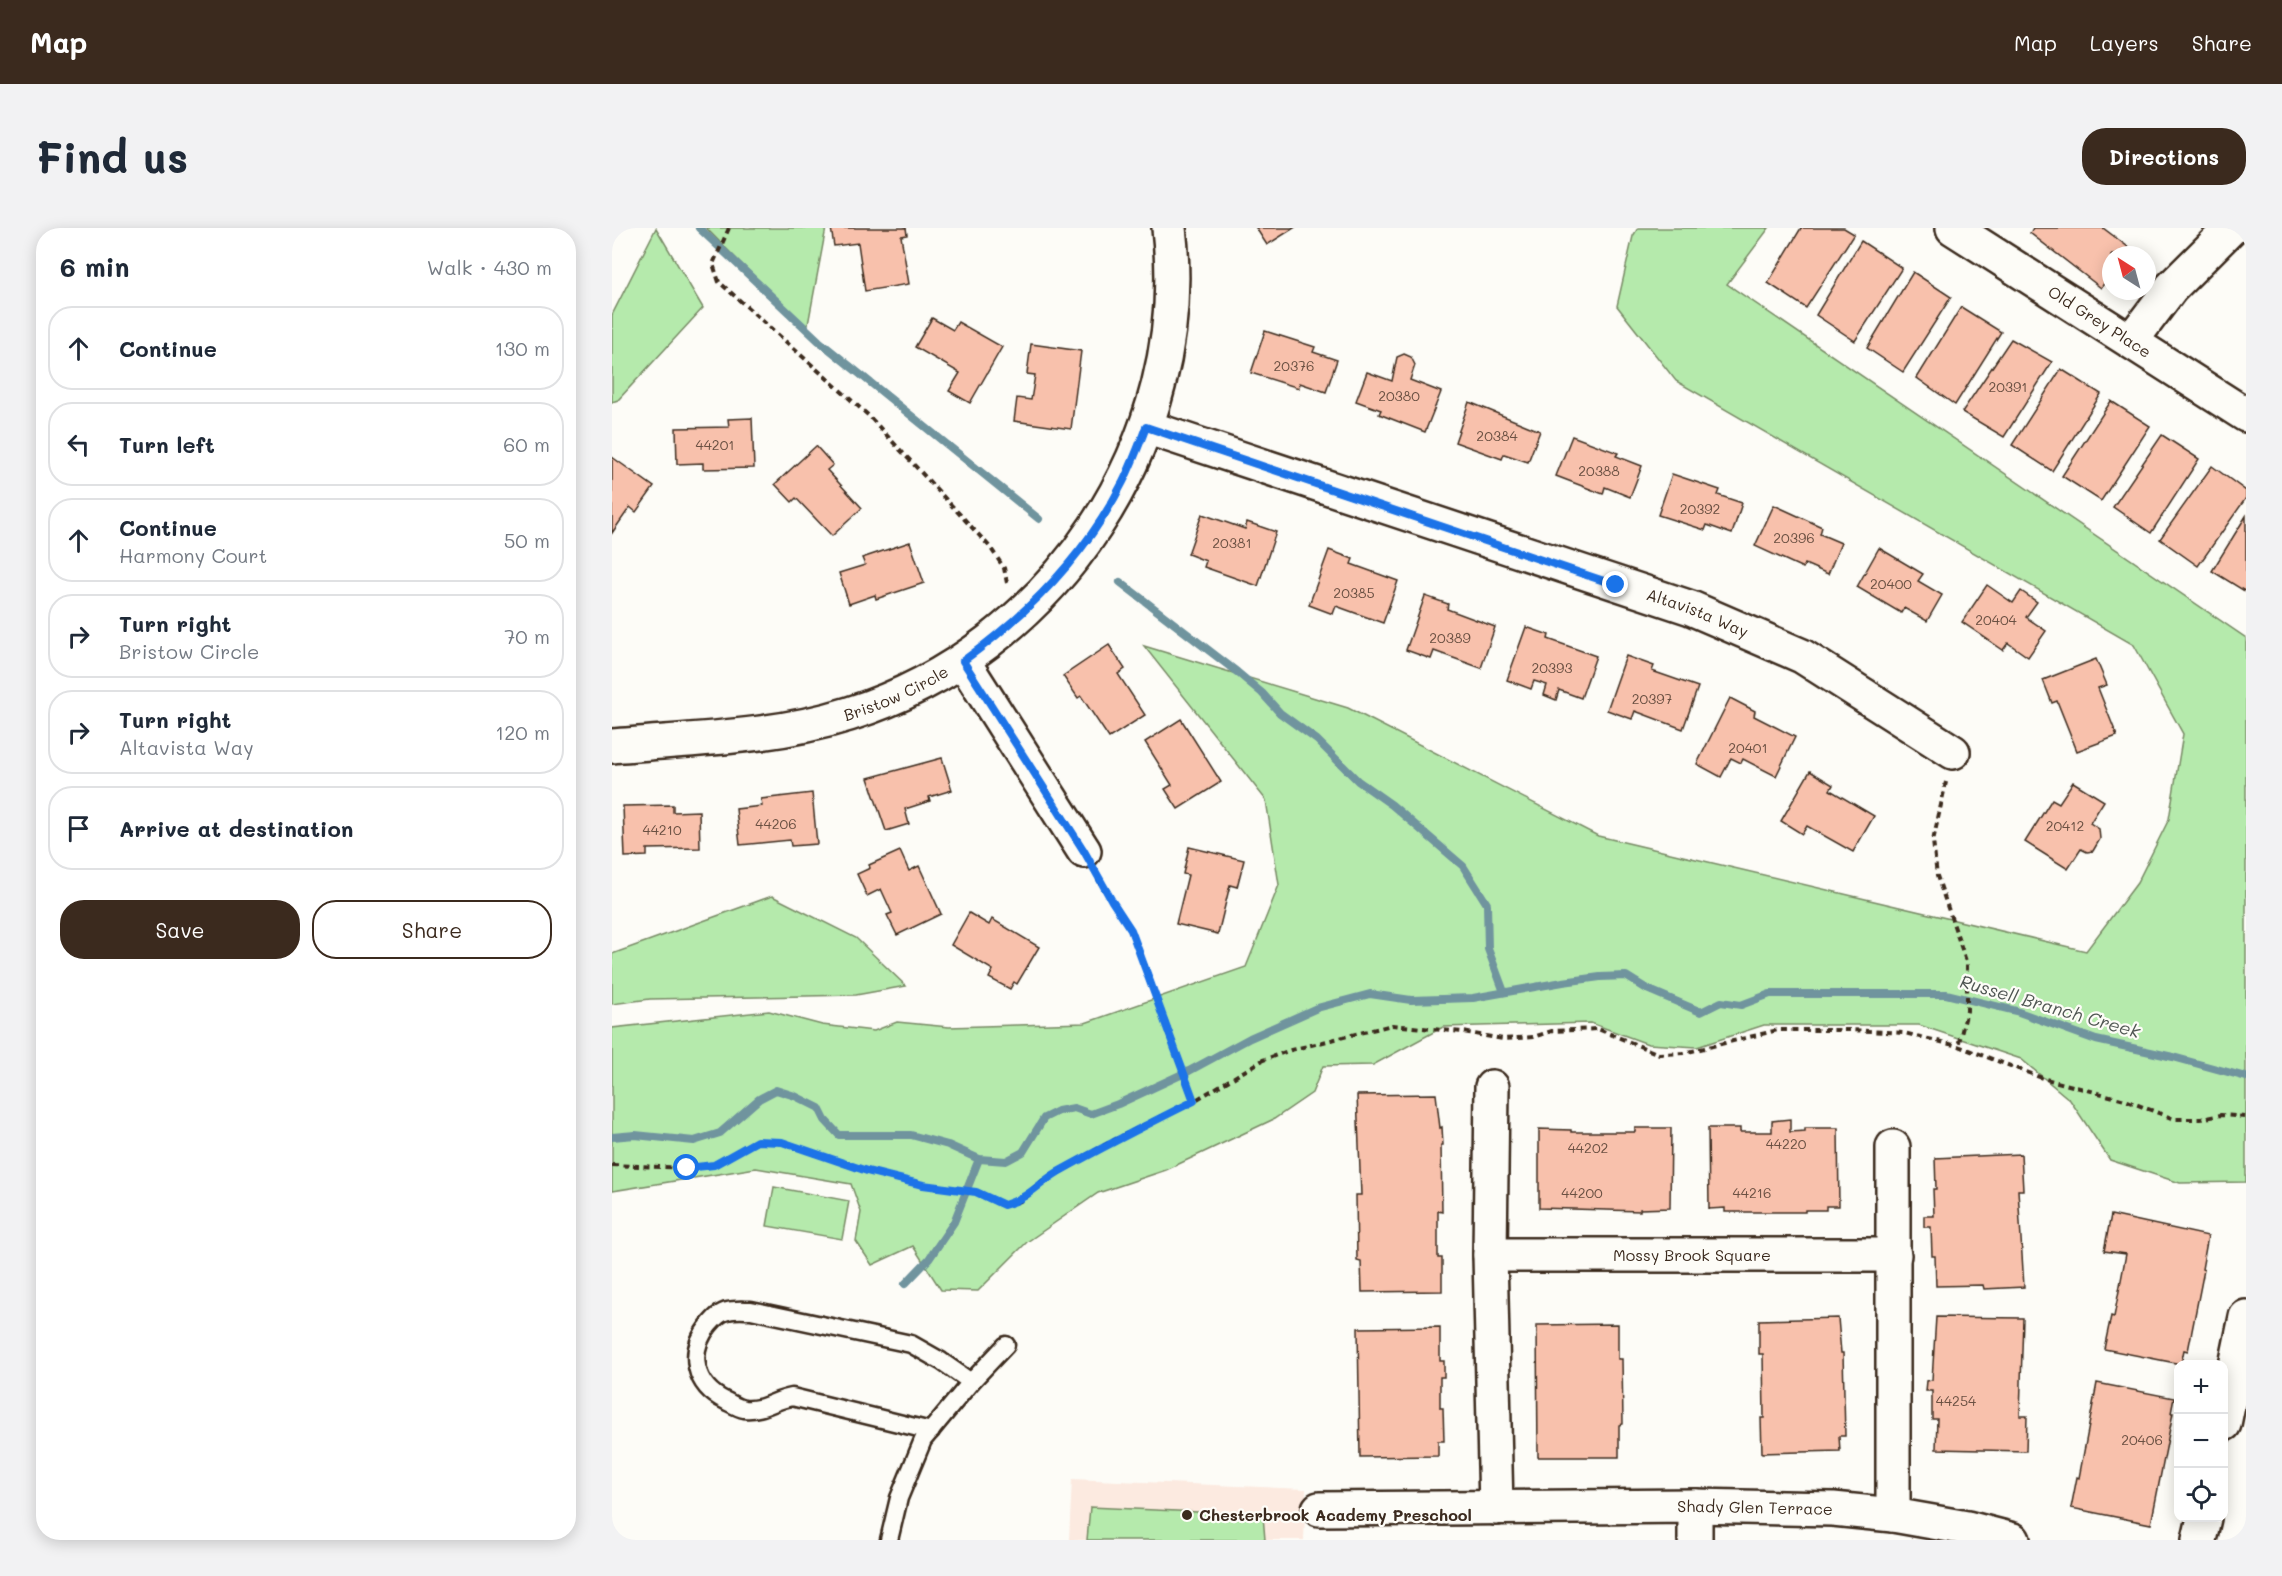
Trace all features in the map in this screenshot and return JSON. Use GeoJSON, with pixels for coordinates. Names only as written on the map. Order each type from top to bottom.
{"type":"FeatureCollection","features":[{"type":"Feature","properties":{"kind":"street","name":"Bristow Circle"},"geometry":{"type":"LineString","coordinates":[[612,746],[784,730],[849,714],[891,698],[963,661],[991,641],[1034,604],[1066,569],[1095,530],[1123,482],[1146,427],[1164,361],[1171,306],[1169,228]]}},
{"type":"Feature","properties":{"kind":"street","name":"Old Grey Place"},"geometry":{"type":"LineString","coordinates":[[1953,228],[2246,415]]}},
{"type":"Feature","properties":{"kind":"street"},"geometry":{"type":"LineString","coordinates":[[2131,341],[2171,288],[2231,228]]}},
{"type":"Feature","properties":{"kind":"street","name":"Altavista Way"},"geometry":{"type":"LineString","coordinates":[[1146,427],[1691,608],[1802,656],[1953,752]]}},
{"type":"Feature","properties":{"kind":"street"},"geometry":{"type":"LineString","coordinates":[[963,661],[1084,851]]}},
{"type":"Feature","properties":{"kind":"street"},"geometry":{"type":"LineString","coordinates":[[1492,1087],[1490,1255],[1496,1508]]}},
{"type":"Feature","properties":{"kind":"street"},"geometry":{"type":"LineString","coordinates":[[1893,1147],[1893,1515]]}},
{"type":"Feature","properties":{"kind":"street","name":"Mossy Brook Square"},"geometry":{"type":"LineString","coordinates":[[1490,1255],[1894,1255]]}},
{"type":"Feature","properties":{"kind":"street"},"geometry":{"type":"LineString","coordinates":[[2225,1414],[2245,1327]]}},
{"type":"Feature","properties":{"kind":"street"},"geometry":{"type":"LineString","coordinates":[[1695,1506],[1695,1540]]}},
{"type":"Feature","properties":{"kind":"street","name":"Shady Glen Terrace"},"geometry":{"type":"LineString","coordinates":[[1319,1509],[1695,1506],[1833,1509],[1893,1515],[1967,1528],[2013,1540]]}},
{"type":"Feature","properties":{"kind":"street"},"geometry":{"type":"LineString","coordinates":[[2199,1540],[2203,1522]]}},
{"type":"Feature","properties":{"kind":"lane"},"geometry":{"type":"LineString","coordinates":[[931,1431],[792,1397],[779,1399],[761,1409],[741,1409],[717,1397],[700,1380],[696,1358],[699,1337],[714,1318],[726,1311],[751,1310],[911,1344],[971,1382]]}},
{"type":"Feature","properties":{"kind":"lane"},"geometry":{"type":"LineString","coordinates":[[889,1540],[899,1498],[923,1440],[971,1382],[1006,1346]]}},
{"type":"Feature","properties":{"kind":"path"},"geometry":{"type":"LineString","coordinates":[[729,228],[713,264],[719,282],[868,415],[990,547],[1004,568],[1008,588]]}},
{"type":"Feature","properties":{"kind":"path"},"geometry":{"type":"LineString","coordinates":[[1953,752],[1933,841],[1936,876],[1966,964],[1967,1011],[1958,1046]]}},
{"type":"Feature","properties":{"kind":"path"},"geometry":{"type":"LineString","coordinates":[[1084,851],[1131,930],[1194,1101]]}},
{"type":"Feature","properties":{"kind":"path"},"geometry":{"type":"LineString","coordinates":[[612,1165],[687,1168],[714,1165],[757,1141],[782,1142],[867,1171],[923,1185],[976,1192],[1004,1205],[1020,1201],[1045,1180],[1109,1143],[1194,1101],[1263,1060],[1291,1050],[1392,1025],[1463,1032],[1503,1039],[1533,1037],[1552,1031],[1598,1029],[1659,1054],[1694,1052],[1778,1030],[1904,1033],[1958,1046],[2042,1078],[2125,1100],[2174,1119],[2201,1119],[2221,1115],[2246,1117]]}},
{"type":"Feature","properties":{"kind":"shaded area","name":"Chesterbrook Academy Preschool"},"geometry":{"type":"Polygon","coordinates":[[[1072,1479],[1306,1489],[1304,1540],[1069,1540],[1072,1479]]]}},
{"type":"Feature","properties":{"kind":"green space"},"geometry":{"type":"Polygon","coordinates":[[[656,228],[703,308],[618,400],[612,402],[612,315],[656,228]]]}},
{"type":"Feature","properties":{"kind":"green space"},"geometry":{"type":"Polygon","coordinates":[[[706,228],[826,228],[807,330],[706,228]]]}},
{"type":"Feature","properties":{"kind":"green space"},"geometry":{"type":"Polygon","coordinates":[[[1638,228],[1769,228],[1727,284],[2246,638],[2246,1182],[2180,1183],[2110,1160],[2070,1100],[2021,1059],[1919,1025],[1764,1025],[1697,1047],[1648,1044],[1591,1023],[1443,1027],[1373,1065],[1323,1066],[1312,1093],[1274,1119],[1166,1170],[1098,1193],[1027,1242],[978,1291],[941,1290],[913,1246],[872,1265],[856,1241],[861,1212],[851,1184],[756,1168],[612,1191],[612,1028],[769,1011],[822,1025],[874,1031],[897,1022],[949,1027],[1085,1023],[1246,967],[1279,885],[1266,800],[1144,646],[1348,708],[1598,836],[2086,951],[2137,883],[2169,819],[2183,734],[2134,645],[1676,381],[1617,306],[1633,236],[1638,228]]]}},
{"type":"Feature","properties":{"kind":"green space"},"geometry":{"type":"Polygon","coordinates":[[[772,896],[856,938],[906,986],[856,995],[650,999],[612,1004],[612,954],[772,896]]]}},
{"type":"Feature","properties":{"kind":"green space"},"geometry":{"type":"Polygon","coordinates":[[[774,1187],[849,1201],[842,1239],[767,1226],[774,1187]]]}},
{"type":"Feature","properties":{"kind":"green space"},"geometry":{"type":"Polygon","coordinates":[[[1090,1507],[1263,1515],[1265,1540],[1087,1540],[1090,1507]]]}},
{"type":"Feature","properties":{"kind":"building"},"geometry":{"type":"Polygon","coordinates":[[[831,228],[906,228],[907,235],[901,236],[909,284],[865,291],[858,243],[834,246],[831,228]]]}},
{"type":"Feature","properties":{"kind":"building"},"geometry":{"type":"Polygon","coordinates":[[[1256,228],[1294,228],[1267,245],[1256,228]]]}},
{"type":"Feature","properties":{"kind":"building"},"geometry":{"type":"Polygon","coordinates":[[[1801,228],[1844,228],[1854,234],[1806,308],[1768,283],[1801,228]]]}},
{"type":"Feature","properties":{"kind":"building"},"geometry":{"type":"Polygon","coordinates":[[[2033,228],[2103,228],[2127,246],[2102,246],[2101,288],[2030,233],[2033,228]]]}},
{"type":"Feature","properties":{"kind":"building"},"geometry":{"type":"Polygon","coordinates":[[[1861,241],[1902,268],[1855,341],[1816,315],[1861,241]]]}},
{"type":"Feature","properties":{"kind":"building"},"geometry":{"type":"Polygon","coordinates":[[[1913,272],[1951,297],[1903,372],[1867,348],[1913,272]]]}},
{"type":"Feature","properties":{"kind":"building"},"geometry":{"type":"Polygon","coordinates":[[[1961,307],[2001,332],[1955,405],[1917,378],[1961,307]]]}},
{"type":"Feature","properties":{"kind":"building"},"geometry":{"type":"Polygon","coordinates":[[[932,318],[953,330],[958,322],[1002,347],[970,403],[949,391],[960,373],[915,347],[932,318]]]}},
{"type":"Feature","properties":{"kind":"building"},"geometry":{"type":"Polygon","coordinates":[[[1265,331],[1315,347],[1313,352],[1337,360],[1326,392],[1300,383],[1299,388],[1251,373],[1265,331]]]}},
{"type":"Feature","properties":{"kind":"building"},"geometry":{"type":"Polygon","coordinates":[[[2011,339],[2052,362],[2004,437],[1962,412],[2011,339]]]}},
{"type":"Feature","properties":{"kind":"building"},"geometry":{"type":"Polygon","coordinates":[[[1031,344],[1081,351],[1071,429],[1014,421],[1017,398],[1031,400],[1035,375],[1027,374],[1031,344]]]}},
{"type":"Feature","properties":{"kind":"building"},"geometry":{"type":"Polygon","coordinates":[[[1404,354],[1411,357],[1415,365],[1410,380],[1441,392],[1425,432],[1379,414],[1381,410],[1356,401],[1367,372],[1392,381],[1397,357],[1404,354]]]}},
{"type":"Feature","properties":{"kind":"building"},"geometry":{"type":"Polygon","coordinates":[[[2061,369],[2101,394],[2052,471],[2012,445],[2061,369]]]}},
{"type":"Feature","properties":{"kind":"building"},"geometry":{"type":"Polygon","coordinates":[[[2111,401],[2150,426],[2101,501],[2062,476],[2111,401]]]}},
{"type":"Feature","properties":{"kind":"building"},"geometry":{"type":"Polygon","coordinates":[[[1469,402],[1540,431],[1528,462],[1504,454],[1502,459],[1455,442],[1469,402]]]}},
{"type":"Feature","properties":{"kind":"building"},"geometry":{"type":"Polygon","coordinates":[[[752,418],[754,468],[703,469],[703,463],[677,464],[676,428],[729,427],[728,419],[752,418]]]}},
{"type":"Feature","properties":{"kind":"building"},"geometry":{"type":"Polygon","coordinates":[[[2162,435],[2199,459],[2151,533],[2113,507],[2162,435]]]}},
{"type":"Feature","properties":{"kind":"building"},"geometry":{"type":"Polygon","coordinates":[[[1572,436],[1618,453],[1616,456],[1642,466],[1630,497],[1605,487],[1603,494],[1556,476],[1572,436]]]}},
{"type":"Feature","properties":{"kind":"building"},"geometry":{"type":"Polygon","coordinates":[[[816,446],[833,465],[827,470],[862,508],[832,536],[796,498],[792,502],[775,484],[816,446]]]}},
{"type":"Feature","properties":{"kind":"building"},"geometry":{"type":"Polygon","coordinates":[[[612,457],[654,487],[636,512],[630,507],[612,533],[612,457]]]}},
{"type":"Feature","properties":{"kind":"building"},"geometry":{"type":"Polygon","coordinates":[[[2212,466],[2246,491],[2246,498],[2198,566],[2160,539],[2212,466]]]}},
{"type":"Feature","properties":{"kind":"building"},"geometry":{"type":"Polygon","coordinates":[[[1672,474],[1720,490],[1718,495],[1742,503],[1732,534],[1707,525],[1705,530],[1658,515],[1672,474]]]}},
{"type":"Feature","properties":{"kind":"building"},"geometry":{"type":"Polygon","coordinates":[[[1774,505],[1822,527],[1820,534],[1841,543],[1828,574],[1805,564],[1803,568],[1755,546],[1774,505]]]}},
{"type":"Feature","properties":{"kind":"building"},"geometry":{"type":"Polygon","coordinates":[[[1202,514],[1245,529],[1247,522],[1276,532],[1258,586],[1204,567],[1206,561],[1188,554],[1202,514]]]}},
{"type":"Feature","properties":{"kind":"building"},"geometry":{"type":"Polygon","coordinates":[[[2246,516],[2246,592],[2212,571],[2246,516]]]}},
{"type":"Feature","properties":{"kind":"building"},"geometry":{"type":"Polygon","coordinates":[[[910,542],[924,583],[876,599],[875,595],[849,604],[839,573],[865,565],[862,558],[910,542]]]}},
{"type":"Feature","properties":{"kind":"building"},"geometry":{"type":"Polygon","coordinates":[[[1879,548],[1923,574],[1918,581],[1942,595],[1927,621],[1904,608],[1901,613],[1857,587],[1879,548]]]}},
{"type":"Feature","properties":{"kind":"building"},"geometry":{"type":"Polygon","coordinates":[[[1329,550],[1353,559],[1351,564],[1398,581],[1383,623],[1336,606],[1333,614],[1309,605],[1329,550]]]}},
{"type":"Feature","properties":{"kind":"building"},"geometry":{"type":"Polygon","coordinates":[[[1987,585],[2013,603],[2021,591],[2037,602],[2026,617],[2046,631],[2028,657],[2008,643],[2003,650],[1962,622],[1987,585]]]}},
{"type":"Feature","properties":{"kind":"building"},"geometry":{"type":"Polygon","coordinates":[[[1425,596],[1448,604],[1447,609],[1495,627],[1481,668],[1434,651],[1431,659],[1406,650],[1425,596]]]}},
{"type":"Feature","properties":{"kind":"building"},"geometry":{"type":"Polygon","coordinates":[[[1526,627],[1549,635],[1548,639],[1596,656],[1581,698],[1559,690],[1556,700],[1544,695],[1547,685],[1534,681],[1531,689],[1507,680],[1526,627]]]}},
{"type":"Feature","properties":{"kind":"building"},"geometry":{"type":"Polygon","coordinates":[[[1109,645],[1125,669],[1118,674],[1145,715],[1109,738],[1081,696],[1078,698],[1063,676],[1109,645]]]}},
{"type":"Feature","properties":{"kind":"building"},"geometry":{"type":"Polygon","coordinates":[[[1626,656],[1654,666],[1652,671],[1698,687],[1683,729],[1635,711],[1632,719],[1607,710],[1626,656]]]}},
{"type":"Feature","properties":{"kind":"building"},"geometry":{"type":"Polygon","coordinates":[[[2096,659],[2107,685],[2098,688],[2117,736],[2077,751],[2057,701],[2052,703],[2043,680],[2096,659]]]}},
{"type":"Feature","properties":{"kind":"building"},"geometry":{"type":"Polygon","coordinates":[[[1730,698],[1755,711],[1754,716],[1795,737],[1776,776],[1743,759],[1741,763],[1731,758],[1721,777],[1697,764],[1730,698]]]}},
{"type":"Feature","properties":{"kind":"building"},"geometry":{"type":"Polygon","coordinates":[[[1181,719],[1221,782],[1178,809],[1165,789],[1172,785],[1145,742],[1181,719]]]}},
{"type":"Feature","properties":{"kind":"building"},"geometry":{"type":"Polygon","coordinates":[[[942,758],[952,790],[929,797],[930,801],[905,809],[909,824],[886,831],[868,778],[942,758]]]}},
{"type":"Feature","properties":{"kind":"building"},"geometry":{"type":"Polygon","coordinates":[[[1810,771],[1833,785],[1830,790],[1874,816],[1853,852],[1807,826],[1802,834],[1781,821],[1810,771]]]}},
{"type":"Feature","properties":{"kind":"building"},"geometry":{"type":"Polygon","coordinates":[[[2073,782],[2104,801],[2090,823],[2099,829],[2100,839],[2093,851],[2087,852],[2081,849],[2068,869],[2025,842],[2052,799],[2059,803],[2073,782]]]}},
{"type":"Feature","properties":{"kind":"building"},"geometry":{"type":"Polygon","coordinates":[[[812,793],[817,844],[791,846],[790,840],[740,845],[736,809],[762,806],[761,799],[812,793]]]}},
{"type":"Feature","properties":{"kind":"building"},"geometry":{"type":"Polygon","coordinates":[[[673,805],[673,812],[699,811],[700,848],[647,849],[647,856],[625,857],[623,806],[673,805]]]}},
{"type":"Feature","properties":{"kind":"building"},"geometry":{"type":"Polygon","coordinates":[[[1189,847],[1244,860],[1237,887],[1230,885],[1218,934],[1176,924],[1188,875],[1183,874],[1189,847]]]}},
{"type":"Feature","properties":{"kind":"building"},"geometry":{"type":"Polygon","coordinates":[[[900,851],[909,871],[919,866],[941,914],[897,935],[887,915],[892,913],[881,889],[867,896],[857,874],[870,868],[869,865],[900,851]]]}},
{"type":"Feature","properties":{"kind":"building"},"geometry":{"type":"Polygon","coordinates":[[[969,913],[989,925],[992,919],[1039,947],[1017,984],[1014,982],[1010,989],[989,978],[993,970],[951,945],[969,913]]]}},
{"type":"Feature","properties":{"kind":"building"},"geometry":{"type":"Polygon","coordinates":[[[1436,1094],[1443,1145],[1441,1145],[1442,1212],[1438,1211],[1438,1258],[1442,1258],[1442,1291],[1362,1292],[1361,1261],[1357,1260],[1356,1195],[1361,1195],[1357,1095],[1436,1094]]]}},
{"type":"Feature","properties":{"kind":"building"},"geometry":{"type":"Polygon","coordinates":[[[1790,1119],[1790,1132],[1805,1131],[1805,1128],[1838,1128],[1839,1206],[1826,1206],[1826,1210],[1805,1210],[1805,1212],[1725,1212],[1725,1208],[1709,1209],[1708,1128],[1740,1128],[1740,1132],[1772,1132],[1772,1121],[1790,1119]]]}},
{"type":"Feature","properties":{"kind":"building"},"geometry":{"type":"Polygon","coordinates":[[[1635,1128],[1671,1128],[1670,1208],[1640,1209],[1640,1211],[1539,1208],[1539,1129],[1571,1130],[1571,1132],[1635,1132],[1635,1128]]]}},
{"type":"Feature","properties":{"kind":"building"},"geometry":{"type":"Polygon","coordinates":[[[2021,1154],[2023,1190],[2018,1190],[2024,1287],[1984,1289],[1983,1285],[1936,1286],[1931,1227],[1924,1227],[1924,1216],[1934,1216],[1935,1158],[2021,1154]]]}},
{"type":"Feature","properties":{"kind":"building"},"geometry":{"type":"Polygon","coordinates":[[[2111,1215],[2208,1236],[2202,1269],[2204,1270],[2188,1351],[2184,1350],[2182,1360],[2174,1360],[2174,1363],[2104,1349],[2111,1316],[2114,1317],[2126,1254],[2104,1251],[2111,1215]]]}},
{"type":"Feature","properties":{"kind":"building"},"geometry":{"type":"Polygon","coordinates":[[[1936,1317],[2023,1318],[2020,1416],[2027,1416],[2026,1451],[1936,1449],[1937,1419],[1932,1419],[1932,1391],[1926,1391],[1927,1381],[1932,1380],[1936,1317]]]}},
{"type":"Feature","properties":{"kind":"building"},"geometry":{"type":"Polygon","coordinates":[[[1838,1318],[1841,1353],[1843,1353],[1845,1436],[1839,1436],[1840,1451],[1762,1453],[1763,1354],[1759,1354],[1759,1320],[1838,1318]]]}},
{"type":"Feature","properties":{"kind":"building"},"geometry":{"type":"Polygon","coordinates":[[[1618,1324],[1618,1359],[1622,1359],[1623,1424],[1619,1425],[1619,1457],[1538,1457],[1537,1325],[1618,1324]]]}},
{"type":"Feature","properties":{"kind":"building"},"geometry":{"type":"Polygon","coordinates":[[[1440,1327],[1440,1361],[1444,1361],[1444,1377],[1440,1377],[1440,1408],[1443,1408],[1444,1441],[1438,1441],[1438,1456],[1360,1457],[1358,1328],[1440,1327]]]}},
{"type":"Feature","properties":{"kind":"building"},"geometry":{"type":"Polygon","coordinates":[[[2097,1383],[2174,1398],[2151,1524],[2071,1508],[2077,1477],[2079,1478],[2097,1383]]]}},
{"type":"Feature","properties":{"kind":"waterway"},"geometry":{"type":"LineString","coordinates":[[699,228],[819,341],[1039,519]]}},
{"type":"Feature","properties":{"kind":"waterway"},"geometry":{"type":"LineString","coordinates":[[1120,582],[1237,672],[1262,693],[1280,713],[1317,740],[1358,781],[1392,805],[1463,866],[1487,904],[1488,949],[1504,992]]}},
{"type":"Feature","properties":{"kind":"waterway","name":"Russell Branch Creek"},"geometry":{"type":"LineString","coordinates":[[612,1137],[635,1135],[694,1141],[720,1133],[759,1099],[776,1090],[795,1096],[819,1108],[825,1120],[839,1135],[911,1135],[948,1145],[979,1159],[1006,1161],[1023,1152],[1044,1118],[1058,1111],[1074,1108],[1091,1114],[1118,1104],[1189,1071],[1250,1038],[1317,1008],[1370,994],[1411,1000],[1473,998],[1563,982],[1626,976],[1647,989],[1701,1012],[1721,1002],[1741,1005],[1770,994],[1946,994],[2016,1011],[2096,1040],[2173,1057],[2246,1077]]}},
{"type":"Feature","properties":{"kind":"waterway"},"geometry":{"type":"LineString","coordinates":[[905,1284],[929,1259],[954,1222],[979,1159]]}},
{"type":"Feature","properties":{"kind":"place","name":"Chesterbrook Academy Preschool"},"geometry":{"type":"Point","coordinates":[1187,1515]}},
{"type":"Feature","properties":{"kind":"route"},"geometry":{"type":"LineString","coordinates":[[687,1168],[714,1165],[757,1141],[782,1142],[867,1171],[923,1185],[976,1192],[1004,1205],[1020,1201],[1045,1180],[1109,1143],[1194,1101],[1131,930],[1084,851],[963,661],[991,641],[1034,604],[1066,569],[1095,530],[1123,482],[1146,427],[1616,585]]}}]}
